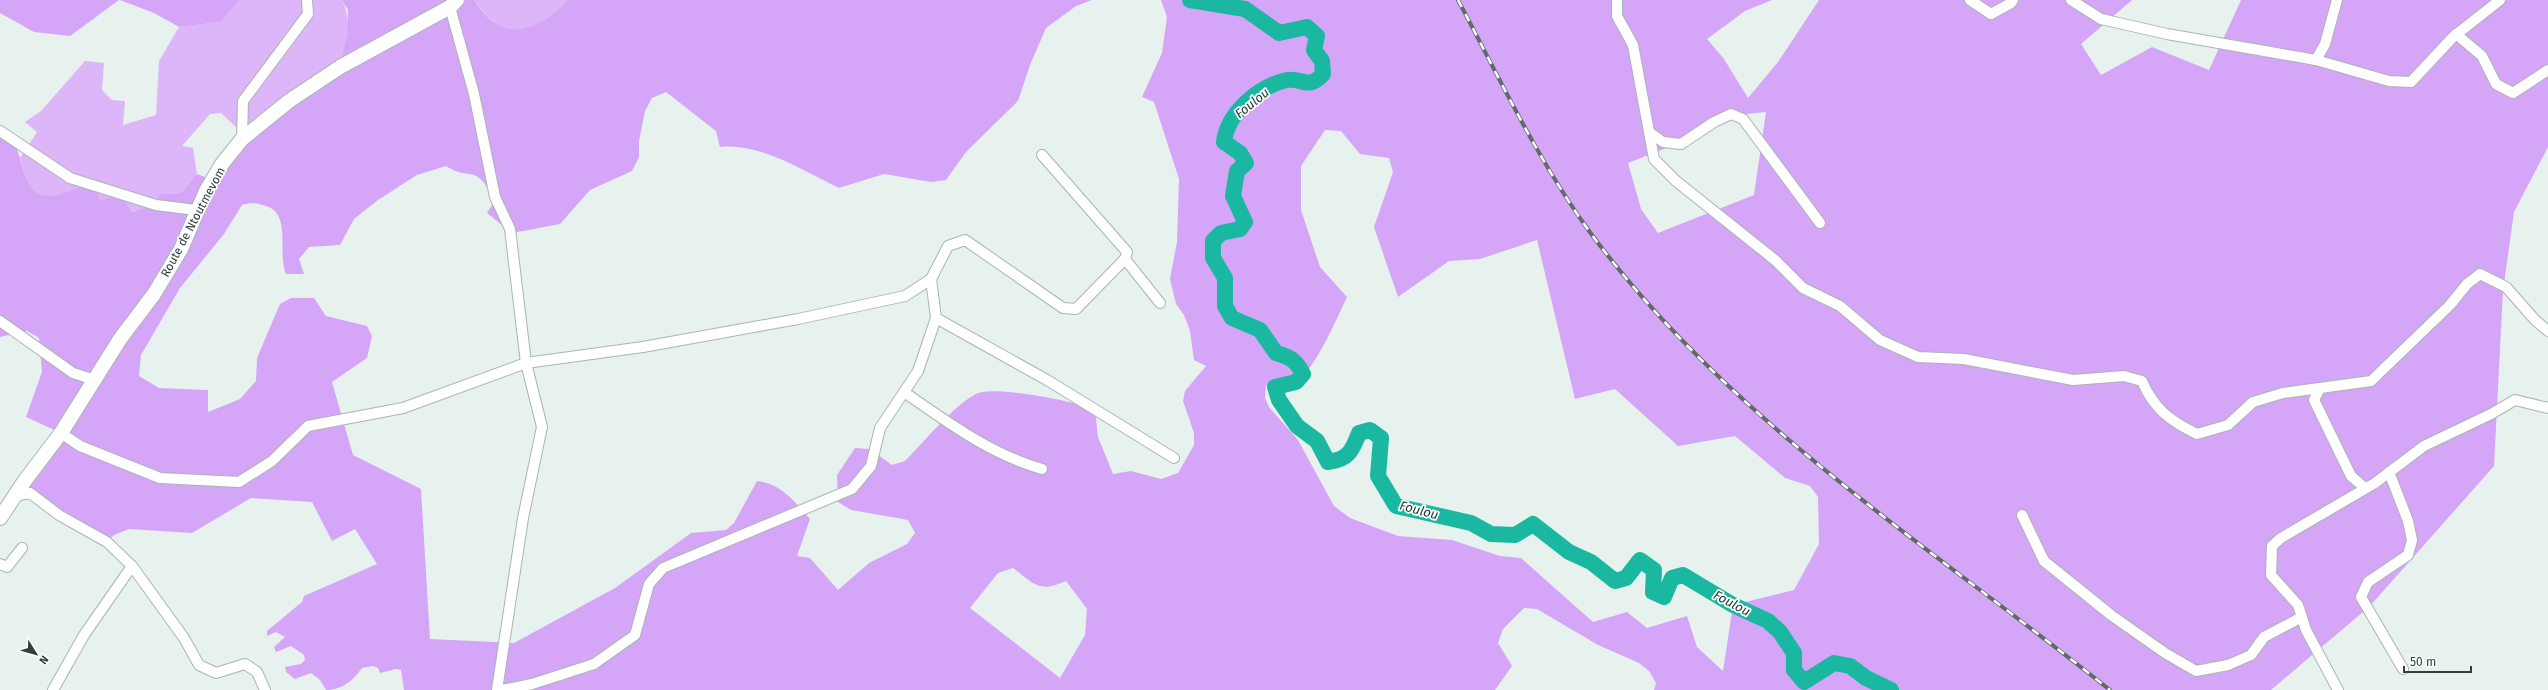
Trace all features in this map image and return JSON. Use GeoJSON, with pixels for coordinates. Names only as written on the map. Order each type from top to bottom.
{"type":"FeatureCollection","features":[{"type":"Feature","properties":{"kind":"street"},"geometry":{"type":"LineString","coordinates":[[242,139],[243,101],[308,14],[307,0]]}},
{"type":"Feature","properties":{"kind":"street"},"geometry":{"type":"LineString","coordinates":[[1617,0],[1616,16],[1633,44],[1654,160],[1676,180],[1775,260],[1803,288],[1840,306],[1880,340],[1918,356],[1964,359],[2073,380],[2124,376],[2142,381],[2148,394],[2172,422],[2197,434],[2228,426],[2253,402],[2283,393],[2370,381],[2450,305],[2467,284],[2480,274],[2506,287],[2535,320],[2548,331]]}},
{"type":"Feature","properties":{"kind":"street"},"geometry":{"type":"LineString","coordinates":[[1970,0],[1991,14],[2011,4],[2013,0]]}},
{"type":"Feature","properties":{"kind":"street"},"geometry":{"type":"LineString","coordinates":[[2071,0],[2101,19],[2167,34],[2316,60],[2389,81],[2411,82],[2456,34],[2500,0]]}},
{"type":"Feature","properties":{"kind":"street"},"geometry":{"type":"LineString","coordinates":[[2087,10],[2091,0]]}},
{"type":"Feature","properties":{"kind":"street"},"geometry":{"type":"LineString","coordinates":[[2316,60],[2324,44],[2336,0]]}},
{"type":"Feature","properties":{"kind":"street"},"geometry":{"type":"LineString","coordinates":[[453,4],[474,94],[495,197],[510,229],[526,363],[542,427],[522,518],[497,690]]}},
{"type":"Feature","properties":{"kind":"street","name":"Route de Ntoutmevom"},"geometry":{"type":"LineString","coordinates":[[0,518],[14,496],[61,433],[120,339],[154,294],[180,249],[196,210],[222,164],[242,139],[289,101],[340,67],[453,4]]}},
{"type":"Feature","properties":{"kind":"street"},"geometry":{"type":"LineString","coordinates":[[2456,34],[2482,56],[2496,84],[2513,93],[2548,70]]}},
{"type":"Feature","properties":{"kind":"street"},"geometry":{"type":"LineString","coordinates":[[1649,132],[1663,142],[1681,144],[1714,122],[1731,114],[1743,119],[1820,223]]}},
{"type":"Feature","properties":{"kind":"street"},"geometry":{"type":"LineString","coordinates":[[0,131],[70,178],[156,205],[196,210]]}},
{"type":"Feature","properties":{"kind":"street"},"geometry":{"type":"LineString","coordinates":[[61,433],[80,446],[160,478],[239,482],[272,461],[308,426],[403,408],[526,363],[643,347],[798,319],[905,296],[931,279],[948,246],[966,240],[1063,308],[1076,309],[1125,259],[1127,252],[1042,155]]}},
{"type":"Feature","properties":{"kind":"street"},"geometry":{"type":"LineString","coordinates":[[1125,259],[1160,303]]}},
{"type":"Feature","properties":{"kind":"street"},"geometry":{"type":"LineString","coordinates":[[502,690],[532,684],[594,664],[635,635],[649,584],[662,568],[852,489],[871,466],[880,428],[918,371],[936,318],[931,279]]}},
{"type":"Feature","properties":{"kind":"street"},"geometry":{"type":"LineString","coordinates":[[936,318],[1047,380],[1174,458]]}},
{"type":"Feature","properties":{"kind":"street"},"geometry":{"type":"LineString","coordinates":[[0,321],[73,373],[94,380]]}},
{"type":"Feature","properties":{"kind":"street"},"geometry":{"type":"LineString","coordinates":[[2320,388],[2314,400],[2326,428],[2351,476],[2365,488]]}},
{"type":"Feature","properties":{"kind":"street"},"geometry":{"type":"LineString","coordinates":[[904,392],[960,431],[1027,465],[1042,470]]}},
{"type":"Feature","properties":{"kind":"street"},"geometry":{"type":"LineString","coordinates":[[2338,690],[2302,617],[2298,605],[2271,574],[2272,546],[2281,538],[2365,488],[2424,446],[2491,414],[2515,400],[2548,408]]}},
{"type":"Feature","properties":{"kind":"street"},"geometry":{"type":"LineString","coordinates":[[2389,472],[2408,521],[2412,540],[2408,555],[2368,582],[2361,597],[2403,669]]}},
{"type":"Feature","properties":{"kind":"street"},"geometry":{"type":"LineString","coordinates":[[14,496],[30,493],[59,515],[106,542],[132,566],[184,638],[199,665],[216,673],[245,664],[257,672],[265,690]]}},
{"type":"Feature","properties":{"kind":"street"},"geometry":{"type":"LineString","coordinates":[[2022,514],[2044,561],[2111,615],[2165,653],[2196,671],[2228,665],[2250,655],[2264,638],[2302,617]]}},
{"type":"Feature","properties":{"kind":"street"},"geometry":{"type":"LineString","coordinates":[[0,564],[7,567],[22,548]]}},
{"type":"Feature","properties":{"kind":"street"},"geometry":{"type":"LineString","coordinates":[[53,690],[84,635],[132,566]]}},
{"type":"Feature","properties":{"kind":"shaded area"},"geometry":{"type":"Polygon","coordinates":[[[0,0],[119,0],[70,36],[34,32],[0,13],[0,0]]]}},
{"type":"Feature","properties":{"kind":"shaded area"},"geometry":{"type":"Polygon","coordinates":[[[120,0],[240,0],[220,22],[179,27],[154,13],[120,0]]]}},
{"type":"Feature","properties":{"kind":"shaded area"},"geometry":{"type":"Polygon","coordinates":[[[240,0],[342,0],[348,24],[340,67],[242,139],[237,128],[221,113],[210,114],[182,146],[193,148],[197,174],[181,193],[160,194],[154,204],[131,212],[100,200],[86,185],[57,196],[49,197],[41,196],[30,188],[25,177],[20,158],[37,132],[25,122],[41,111],[85,61],[104,63],[102,90],[112,100],[125,101],[123,125],[156,115],[159,61],[179,27],[220,22],[240,0]]]}},
{"type":"Feature","properties":{"kind":"shaded area"},"geometry":{"type":"Polygon","coordinates":[[[342,0],[474,0],[479,8],[497,24],[510,29],[519,29],[537,24],[546,19],[567,0],[1092,0],[1076,6],[1046,28],[1030,65],[1018,101],[966,152],[946,180],[931,182],[884,174],[839,188],[766,154],[751,149],[720,147],[716,131],[666,92],[652,98],[645,111],[639,141],[639,157],[632,171],[590,190],[560,224],[512,233],[487,213],[495,200],[480,179],[474,175],[457,172],[446,166],[417,175],[378,200],[354,219],[340,245],[309,247],[299,259],[304,274],[286,274],[279,217],[274,210],[266,206],[254,203],[242,205],[224,234],[180,288],[141,355],[139,376],[159,388],[208,390],[208,412],[240,399],[256,381],[257,358],[280,304],[291,298],[314,298],[326,316],[367,326],[372,336],[367,358],[332,382],[353,455],[421,489],[430,639],[514,643],[615,588],[691,533],[726,530],[734,523],[757,481],[773,485],[787,494],[810,519],[797,556],[810,558],[838,590],[869,563],[907,544],[915,533],[908,520],[851,510],[838,502],[837,475],[855,448],[870,449],[892,465],[905,461],[958,407],[976,394],[985,392],[999,391],[1035,395],[1071,402],[1095,410],[1098,437],[1113,474],[1131,471],[1161,479],[1178,473],[1194,445],[1194,433],[1183,401],[1185,391],[1206,366],[1194,360],[1190,331],[1184,315],[1176,304],[1170,279],[1177,242],[1179,179],[1154,102],[1142,97],[1162,53],[1167,17],[1161,0],[1772,0],[1745,11],[1707,39],[1724,59],[1748,98],[1778,62],[1819,0],[2132,0],[2081,44],[2101,75],[2152,47],[2209,70],[2241,0],[2548,0],[2548,147],[2514,212],[2503,291],[2494,466],[2370,606],[2271,690],[1654,690],[1656,683],[1649,671],[1639,663],[1598,645],[1537,609],[1524,608],[1503,629],[1498,643],[1512,666],[1495,690],[404,690],[401,670],[396,669],[380,673],[378,668],[373,666],[362,668],[347,684],[332,690],[326,690],[320,680],[311,673],[295,679],[286,672],[285,667],[301,664],[305,660],[304,655],[291,646],[276,652],[274,647],[285,637],[276,632],[267,636],[267,631],[302,602],[304,596],[377,564],[355,529],[332,541],[312,502],[251,498],[192,533],[129,529],[114,535],[107,542],[30,493],[14,496],[61,433],[26,417],[42,372],[39,338],[27,331],[0,337],[0,130],[14,142],[27,181],[35,192],[48,196],[62,194],[81,187],[95,186],[100,200],[109,198],[124,200],[132,212],[154,204],[160,194],[181,193],[197,174],[213,180],[222,164],[340,67],[347,34],[348,10],[342,0]],[[1766,112],[1725,116],[1669,147],[1628,163],[1641,209],[1658,233],[1754,195],[1766,112]],[[1325,130],[1301,166],[1301,210],[1320,267],[1347,297],[1325,343],[1311,367],[1296,382],[1289,385],[1266,385],[1265,398],[1269,407],[1298,440],[1334,506],[1350,518],[1398,536],[1452,540],[1500,556],[1521,558],[1593,622],[1627,612],[1647,628],[1687,616],[1697,647],[1723,671],[1733,605],[1794,590],[1819,544],[1818,497],[1810,486],[1785,478],[1735,436],[1678,446],[1615,389],[1575,399],[1537,240],[1480,259],[1449,261],[1398,297],[1374,227],[1393,172],[1389,158],[1360,154],[1341,131],[1325,130]],[[1013,568],[998,573],[970,608],[1060,678],[1085,635],[1087,609],[1066,581],[1057,585],[1043,587],[1032,583],[1013,568]]]}},
{"type":"Feature","properties":{"kind":"shaded area"},"geometry":{"type":"Polygon","coordinates":[[[474,0],[567,0],[554,13],[537,24],[519,29],[510,29],[493,21],[474,0]]]}},
{"type":"Feature","properties":{"kind":"waterway","name":"Foulou"},"geometry":{"type":"LineString","coordinates":[[1190,0],[1245,9],[1279,33],[1307,27],[1317,36],[1314,50],[1322,61],[1323,74],[1318,79],[1309,83],[1297,80],[1287,80],[1265,88],[1246,103],[1231,121],[1226,132],[1224,142],[1240,153],[1246,163],[1237,171],[1233,196],[1245,222],[1240,229],[1221,233],[1213,241],[1213,258],[1225,278],[1225,306],[1232,318],[1260,330],[1276,353],[1285,356],[1298,365],[1303,374],[1296,382],[1275,387],[1279,400],[1297,426],[1317,441],[1328,462],[1341,459],[1349,453],[1359,433],[1370,430],[1381,438],[1378,476],[1396,506],[1471,523],[1491,534],[1515,535],[1533,524],[1569,552],[1591,562],[1615,581],[1626,578],[1640,560],[1654,570],[1653,592],[1664,597],[1672,578],[1683,575],[1733,605],[1768,621],[1780,632],[1794,653],[1794,670],[1804,682],[1834,663],[1850,666],[1866,678],[1891,690]]}},
{"type":"Feature","properties":{"kind":"railway"},"geometry":{"type":"LineString","coordinates":[[1458,0],[1537,150],[1555,179],[1592,235],[1647,303],[1707,365],[1770,424],[1836,479],[2110,690]]}}]}
